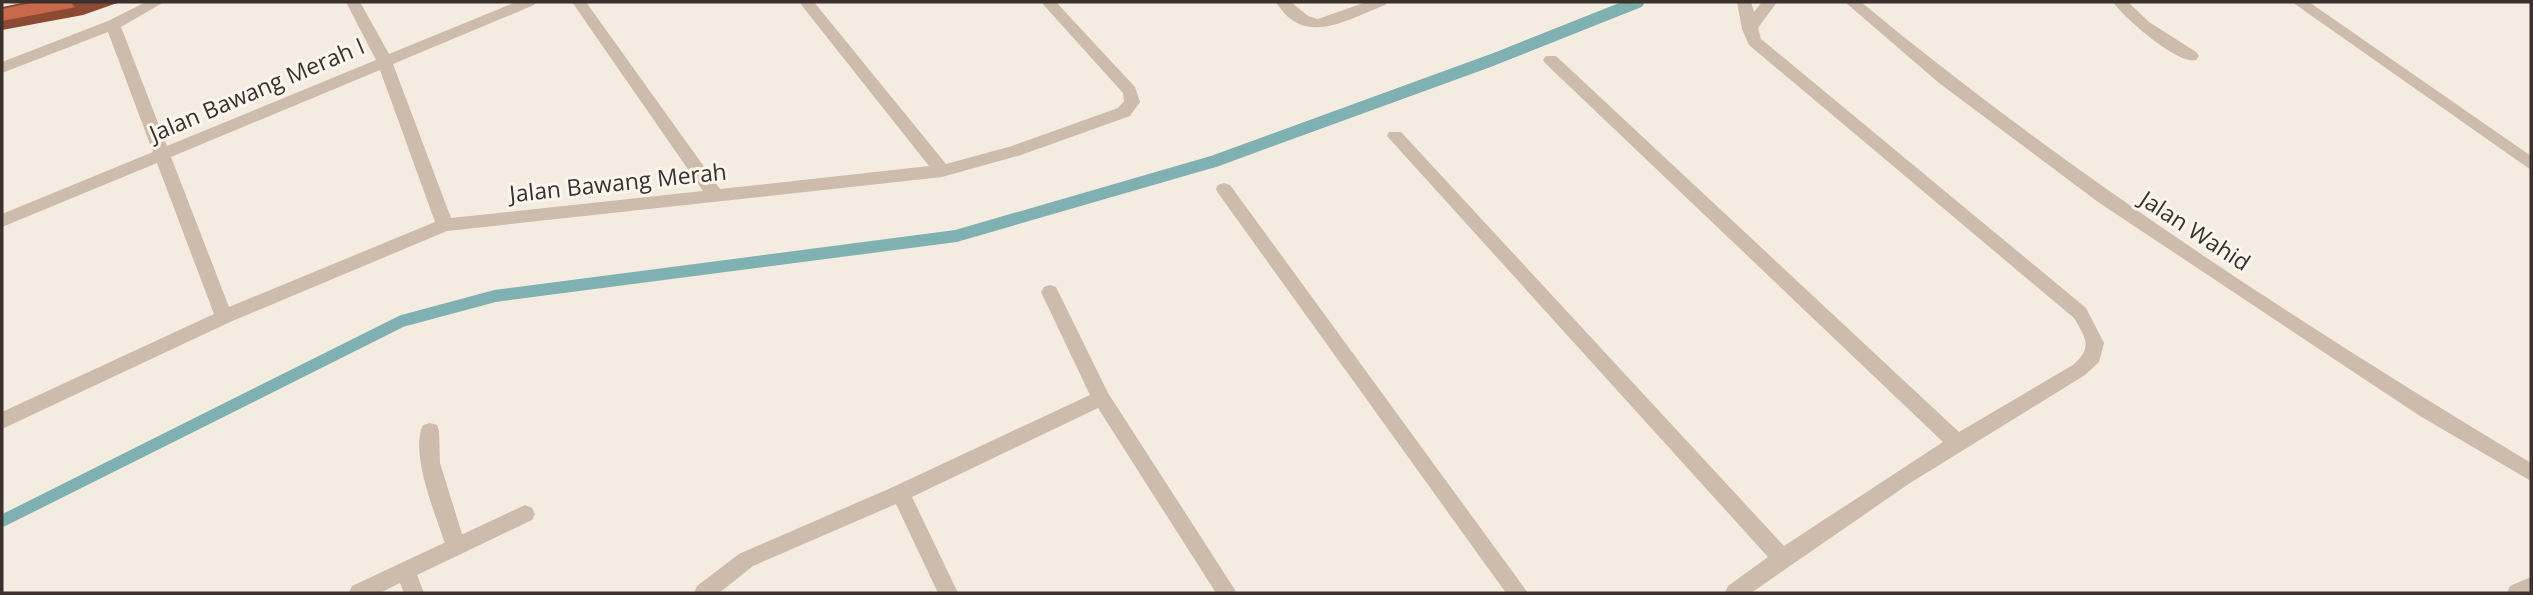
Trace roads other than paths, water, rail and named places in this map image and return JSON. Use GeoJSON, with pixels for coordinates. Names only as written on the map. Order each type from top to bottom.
{"type":"FeatureCollection","features":[{"type":"Feature","properties":{"kind":"street"},"geometry":{"type":"LineString","coordinates":[[2,68],[113,25],[157,2]]}},
{"type":"Feature","properties":{"kind":"street"},"geometry":{"type":"LineString","coordinates":[[353,2],[385,62],[445,225]]}},
{"type":"Feature","properties":{"kind":"street","name":"Jalan Bawang Merah I"},"geometry":{"type":"LineString","coordinates":[[2,221],[529,2]]}},
{"type":"Feature","properties":{"kind":"street"},"geometry":{"type":"LineString","coordinates":[[579,2],[715,195]]}},
{"type":"Feature","properties":{"kind":"street"},"geometry":{"type":"LineString","coordinates":[[806,2],[942,171]]}},
{"type":"Feature","properties":{"kind":"street","name":"Jalan Bawang Merah"},"geometry":{"type":"LineString","coordinates":[[2,421],[224,317],[445,225],[942,171],[1111,118],[1129,108],[1132,98],[1130,91],[1048,2]]}},
{"type":"Feature","properties":{"kind":"street"},"geometry":{"type":"LineString","coordinates":[[1283,2],[1301,20],[1310,24],[1319,24],[1380,2]]}},
{"type":"Feature","properties":{"kind":"street"},"geometry":{"type":"LineString","coordinates":[[1735,593],[1782,558],[1956,442],[2091,361],[2096,348],[2093,332],[2080,313],[1754,41],[1744,2]]}},
{"type":"Feature","properties":{"kind":"street"},"geometry":{"type":"LineString","coordinates":[[1749,29],[1770,2]]}},
{"type":"Feature","properties":{"kind":"street","name":"Jalan Wahid"},"geometry":{"type":"LineString","coordinates":[[1852,2],[1944,79],[2104,198],[2427,410],[2531,473]]}},
{"type":"Feature","properties":{"kind":"street"},"geometry":{"type":"LineString","coordinates":[[2120,2],[2144,26],[2191,56]]}},
{"type":"Feature","properties":{"kind":"street"},"geometry":{"type":"LineString","coordinates":[[2299,2],[2531,164]]}},
{"type":"Feature","properties":{"kind":"street"},"geometry":{"type":"LineString","coordinates":[[113,25],[224,317]]}},
{"type":"Feature","properties":{"kind":"street"},"geometry":{"type":"LineString","coordinates":[[1551,60],[1956,442]]}},
{"type":"Feature","properties":{"kind":"street"},"geometry":{"type":"LineString","coordinates":[[1395,136],[1782,558]]}},
{"type":"Feature","properties":{"kind":"street"},"geometry":{"type":"LineString","coordinates":[[1224,190],[1518,593]]}},
{"type":"Feature","properties":{"kind":"street"},"geometry":{"type":"LineString","coordinates":[[1050,292],[1101,398],[1227,593]]}},
{"type":"Feature","properties":{"kind":"street"},"geometry":{"type":"LineString","coordinates":[[704,593],[746,560],[900,493],[1101,398]]}},
{"type":"Feature","properties":{"kind":"street"},"geometry":{"type":"LineString","coordinates":[[430,431],[430,463],[456,547]]}},
{"type":"Feature","properties":{"kind":"street"},"geometry":{"type":"LineString","coordinates":[[900,493],[948,593]]}},
{"type":"Feature","properties":{"kind":"street"},"geometry":{"type":"LineString","coordinates":[[359,593],[525,514]]}},
{"type":"Feature","properties":{"kind":"street"},"geometry":{"type":"LineString","coordinates":[[405,569],[414,593]]}},
{"type":"Feature","properties":{"kind":"street"},"geometry":{"type":"LineString","coordinates":[[2516,593],[2531,586]]}},
{"type":"Feature","properties":{"kind":"waterway"},"geometry":{"type":"LineString","coordinates":[[2,521],[402,321],[495,296],[956,236],[1215,161],[1492,60],[1638,2]]}}]}
